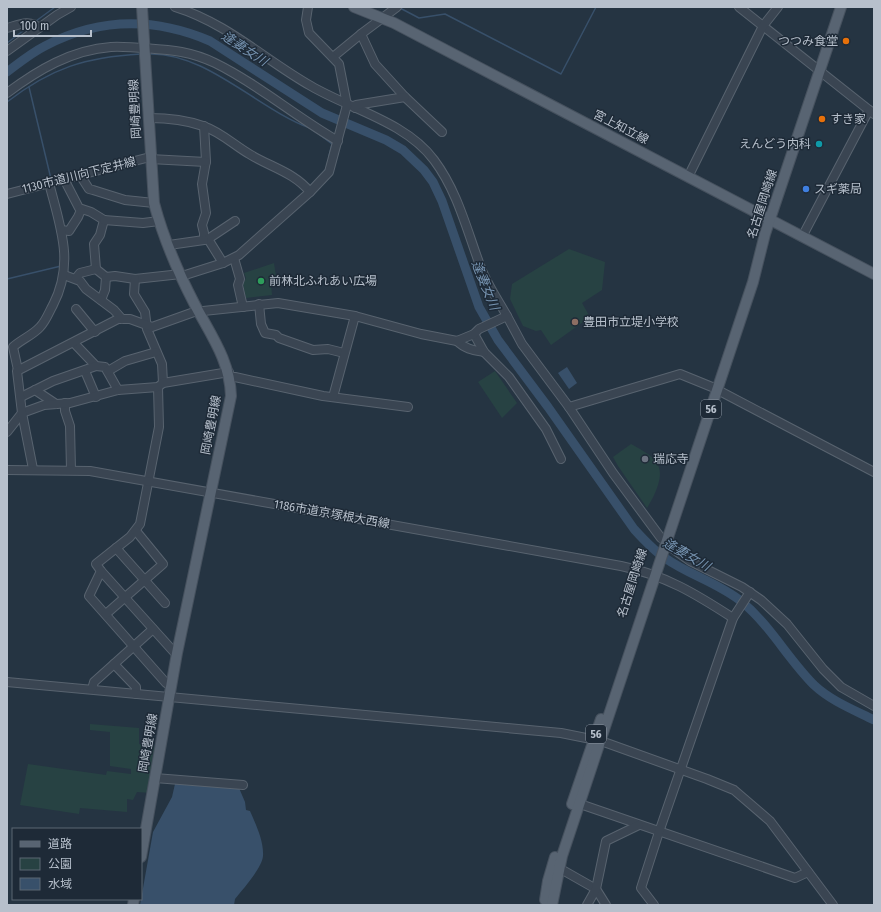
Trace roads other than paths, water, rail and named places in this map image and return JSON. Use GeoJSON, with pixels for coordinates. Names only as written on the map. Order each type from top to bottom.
{"type":"FeatureCollection","features":[{"type":"Feature","properties":{"kind":"main road","name":"岡崎豊明線"},"geometry":{"type":"LineString","coordinates":[[142,7],[150,158],[154,203],[159,221],[181,275],[224,358],[229,375],[230,404],[177,653],[142,851]]}},
{"type":"Feature","properties":{"kind":"main road","name":"宮上知立線"},"geometry":{"type":"LineString","coordinates":[[354,7],[394,23],[769,220],[874,273]]}},
{"type":"Feature","properties":{"kind":"main road","name":"名古屋岡崎線"},"geometry":{"type":"LineString","coordinates":[[545,905],[548,881],[597,740],[714,389],[753,282],[754,273],[769,220],[841,7]]}},
{"type":"Feature","properties":{"kind":"main road","name":"名古屋岡崎線"},"geometry":{"type":"LineString","coordinates":[[552,905],[559,868],[580,804],[597,740]]}},
{"type":"Feature","properties":{"kind":"street"},"geometry":{"type":"LineString","coordinates":[[7,51],[34,25],[71,7]]}},
{"type":"Feature","properties":{"kind":"street"},"geometry":{"type":"LineString","coordinates":[[175,7],[218,24],[309,86],[409,136],[433,158],[452,189],[482,270],[505,317],[522,344],[570,407],[613,474],[663,542],[690,561],[750,593],[786,624],[823,669],[841,688],[874,706]]}},
{"type":"Feature","properties":{"kind":"street"},"geometry":{"type":"LineString","coordinates":[[104,220],[100,234],[94,244],[96,269],[106,277],[115,276],[135,279],[181,275],[223,263],[234,258],[264,234],[310,192],[329,172],[349,107],[340,67],[333,57],[309,33],[306,20],[308,7]]}},
{"type":"Feature","properties":{"kind":"street"},"geometry":{"type":"LineString","coordinates":[[333,57],[397,7]]}},
{"type":"Feature","properties":{"kind":"street"},"geometry":{"type":"LineString","coordinates":[[739,7],[872,112],[802,237]]}},
{"type":"Feature","properties":{"kind":"street"},"geometry":{"type":"LineString","coordinates":[[688,177],[763,26],[778,7]]}},
{"type":"Feature","properties":{"kind":"street"},"geometry":{"type":"LineString","coordinates":[[7,28],[34,25]]}},
{"type":"Feature","properties":{"kind":"street"},"geometry":{"type":"LineString","coordinates":[[361,34],[375,64],[405,97],[442,132]]}},
{"type":"Feature","properties":{"kind":"street"},"geometry":{"type":"LineString","coordinates":[[7,93],[37,72],[71,56],[111,47],[145,44],[194,55],[214,63],[238,76],[339,139]]}},
{"type":"Feature","properties":{"kind":"street"},"geometry":{"type":"LineString","coordinates":[[349,107],[361,103],[371,103],[405,97]]}},
{"type":"Feature","properties":{"kind":"street"},"geometry":{"type":"LineString","coordinates":[[149,118],[180,120],[214,130],[249,154],[294,176],[302,182],[310,192]]}},
{"type":"Feature","properties":{"kind":"street"},"geometry":{"type":"LineString","coordinates":[[204,126],[206,162],[202,184],[206,214],[202,225],[206,239],[223,263]]}},
{"type":"Feature","properties":{"kind":"street","name":"1130市道川向下定井線"},"geometry":{"type":"LineString","coordinates":[[7,194],[150,158],[206,162]]}},
{"type":"Feature","properties":{"kind":"street"},"geometry":{"type":"LineString","coordinates":[[80,175],[88,189],[125,200],[154,203]]}},
{"type":"Feature","properties":{"kind":"street"},"geometry":{"type":"LineString","coordinates":[[64,179],[77,206],[81,210],[91,212],[104,220],[143,223],[159,221]]}},
{"type":"Feature","properties":{"kind":"street"},"geometry":{"type":"LineString","coordinates":[[33,469],[22,413],[18,370],[13,346],[32,334],[44,322],[57,297],[64,275],[65,248],[49,183]]}},
{"type":"Feature","properties":{"kind":"street"},"geometry":{"type":"LineString","coordinates":[[61,230],[69,231],[78,218],[81,210]]}},
{"type":"Feature","properties":{"kind":"street"},"geometry":{"type":"LineString","coordinates":[[169,246],[206,239],[235,221]]}},
{"type":"Feature","properties":{"kind":"street"},"geometry":{"type":"LineString","coordinates":[[234,258],[240,280],[238,285],[243,306]]}},
{"type":"Feature","properties":{"kind":"street"},"geometry":{"type":"LineString","coordinates":[[76,278],[80,272],[96,269]]}},
{"type":"Feature","properties":{"kind":"street"},"geometry":{"type":"LineString","coordinates":[[64,275],[76,278],[86,289],[114,310],[122,319]]}},
{"type":"Feature","properties":{"kind":"street"},"geometry":{"type":"LineString","coordinates":[[101,300],[105,290],[106,277]]}},
{"type":"Feature","properties":{"kind":"street"},"geometry":{"type":"LineString","coordinates":[[135,279],[134,294],[145,312],[146,326],[162,364],[160,418],[144,509],[136,531],[96,564],[153,629],[174,652],[177,653]]}},
{"type":"Feature","properties":{"kind":"street"},"geometry":{"type":"LineString","coordinates":[[18,370],[122,319],[130,319],[146,326],[157,326],[194,312],[278,303],[292,304],[355,316],[421,334],[457,341],[462,346],[471,350],[484,352]]}},
{"type":"Feature","properties":{"kind":"street"},"geometry":{"type":"LineString","coordinates":[[259,304],[261,324],[265,333],[276,335],[279,338],[313,350],[328,349],[340,352]]}},
{"type":"Feature","properties":{"kind":"street"},"geometry":{"type":"LineString","coordinates":[[76,310],[95,332]]}},
{"type":"Feature","properties":{"kind":"street"},"geometry":{"type":"LineString","coordinates":[[333,397],[355,316]]}},
{"type":"Feature","properties":{"kind":"street"},"geometry":{"type":"LineString","coordinates":[[457,341],[505,317]]}},
{"type":"Feature","properties":{"kind":"street"},"geometry":{"type":"LineString","coordinates":[[477,332],[484,352],[509,377],[546,429],[562,459]]}},
{"type":"Feature","properties":{"kind":"street"},"geometry":{"type":"LineString","coordinates":[[74,342],[96,366]]}},
{"type":"Feature","properties":{"kind":"street"},"geometry":{"type":"LineString","coordinates":[[108,371],[125,361],[156,352]]}},
{"type":"Feature","properties":{"kind":"street"},"geometry":{"type":"LineString","coordinates":[[20,397],[53,381],[96,366],[105,367],[118,390]]}},
{"type":"Feature","properties":{"kind":"street"},"geometry":{"type":"LineString","coordinates":[[85,371],[96,397]]}},
{"type":"Feature","properties":{"kind":"street"},"geometry":{"type":"LineString","coordinates":[[570,407],[680,374],[714,389],[874,472]]}},
{"type":"Feature","properties":{"kind":"street"},"geometry":{"type":"LineString","coordinates":[[7,432],[22,413],[44,405],[65,404],[118,390],[229,375],[333,397],[408,407]]}},
{"type":"Feature","properties":{"kind":"street"},"geometry":{"type":"LineString","coordinates":[[35,390],[56,404]]}},
{"type":"Feature","properties":{"kind":"street"},"geometry":{"type":"LineString","coordinates":[[65,404],[65,412],[70,426],[71,470]]}},
{"type":"Feature","properties":{"kind":"street","name":"1186市道京塚根大西線"},"geometry":{"type":"LineString","coordinates":[[7,470],[33,469],[90,471],[148,480],[211,493],[654,571],[682,586],[733,618]]}},
{"type":"Feature","properties":{"kind":"street"},"geometry":{"type":"LineString","coordinates":[[106,614],[163,562],[136,531]]}},
{"type":"Feature","properties":{"kind":"street"},"geometry":{"type":"LineString","coordinates":[[116,548],[165,603]]}},
{"type":"Feature","properties":{"kind":"street"},"geometry":{"type":"LineString","coordinates":[[101,571],[89,596],[166,683],[171,685]]}},
{"type":"Feature","properties":{"kind":"street"},"geometry":{"type":"LineString","coordinates":[[654,905],[641,888],[658,832],[733,618],[750,593]]}},
{"type":"Feature","properties":{"kind":"street"},"geometry":{"type":"LineString","coordinates":[[92,689],[94,682],[153,629]]}},
{"type":"Feature","properties":{"kind":"street"},"geometry":{"type":"LineString","coordinates":[[114,664],[136,687],[136,694]]}},
{"type":"Feature","properties":{"kind":"street"},"geometry":{"type":"LineString","coordinates":[[7,682],[561,733],[597,740],[680,770],[707,778],[734,790],[770,821],[833,905]]}},
{"type":"Feature","properties":{"kind":"street"},"geometry":{"type":"LineString","coordinates":[[155,778],[243,786]]}},
{"type":"Feature","properties":{"kind":"street"},"geometry":{"type":"LineString","coordinates":[[580,804],[795,878],[808,872]]}},
{"type":"Feature","properties":{"kind":"street"},"geometry":{"type":"LineString","coordinates":[[587,905],[596,889],[606,841],[639,825]]}},
{"type":"Feature","properties":{"kind":"street"},"geometry":{"type":"LineString","coordinates":[[559,868],[596,889],[606,905]]}},
{"type":"Feature","properties":{"kind":"water"},"geometry":{"type":"Polygon","coordinates":[[[567,367],[577,383],[569,389],[558,373],[567,367]]]}},
{"type":"Feature","properties":{"kind":"water"},"geometry":{"type":"Polygon","coordinates":[[[195,782],[239,788],[245,802],[246,810],[250,811],[259,833],[263,856],[262,861],[252,878],[235,899],[234,905],[140,905],[153,832],[172,797],[175,784],[195,782]]]}},
{"type":"Feature","properties":{"kind":"waterway"},"geometry":{"type":"LineString","coordinates":[[36,21],[55,7]]}},
{"type":"Feature","properties":{"kind":"waterway"},"geometry":{"type":"LineString","coordinates":[[400,8],[419,18],[445,14],[561,74],[596,7]]}},
{"type":"Feature","properties":{"kind":"waterway","name":"逢妻女川"},"geometry":{"type":"LineString","coordinates":[[7,72],[25,58],[66,36],[107,25],[148,24],[189,33],[210,41],[322,113],[386,140],[403,150],[424,170],[433,182],[442,201],[479,307],[498,340],[548,407],[634,529],[645,541],[665,558],[733,595],[742,602],[761,621],[805,675],[821,691],[843,705],[874,720]]}},
{"type":"Feature","properties":{"kind":"waterway"},"geometry":{"type":"LineString","coordinates":[[7,43],[28,27]]}},
{"type":"Feature","properties":{"kind":"waterway"},"geometry":{"type":"LineString","coordinates":[[7,102],[23,90],[70,66],[103,58],[141,54]]}},
{"type":"Feature","properties":{"kind":"waterway"},"geometry":{"type":"LineString","coordinates":[[148,54],[169,56],[190,62],[211,71],[291,120],[310,128]]}},
{"type":"Feature","properties":{"kind":"waterway"},"geometry":{"type":"LineString","coordinates":[[29,87],[51,179]]}},
{"type":"Feature","properties":{"kind":"waterway"},"geometry":{"type":"LineString","coordinates":[[320,135],[332,144],[329,156]]}},
{"type":"Feature","properties":{"kind":"waterway"},"geometry":{"type":"LineString","coordinates":[[324,173],[327,166]]}},
{"type":"Feature","properties":{"kind":"waterway"},"geometry":{"type":"LineString","coordinates":[[7,279],[61,266]]}},
{"type":"Feature","properties":{"kind":"place","name":"つつみ食堂"},"geometry":{"type":"Point","coordinates":[846,41]}},
{"type":"Feature","properties":{"kind":"place","name":"すき家"},"geometry":{"type":"Point","coordinates":[822,119]}},
{"type":"Feature","properties":{"kind":"place","name":"えんどう内科"},"geometry":{"type":"Point","coordinates":[819,144]}},
{"type":"Feature","properties":{"kind":"place","name":"スギ薬局"},"geometry":{"type":"Point","coordinates":[806,189]}},
{"type":"Feature","properties":{"kind":"place","name":"前林北ふれあい広場"},"geometry":{"type":"Point","coordinates":[261,281]}},
{"type":"Feature","properties":{"kind":"place","name":"豊田市立堤小学校"},"geometry":{"type":"Point","coordinates":[575,322]}},
{"type":"Feature","properties":{"kind":"place","name":"瑞応寺"},"geometry":{"type":"Point","coordinates":[645,459]}}]}
